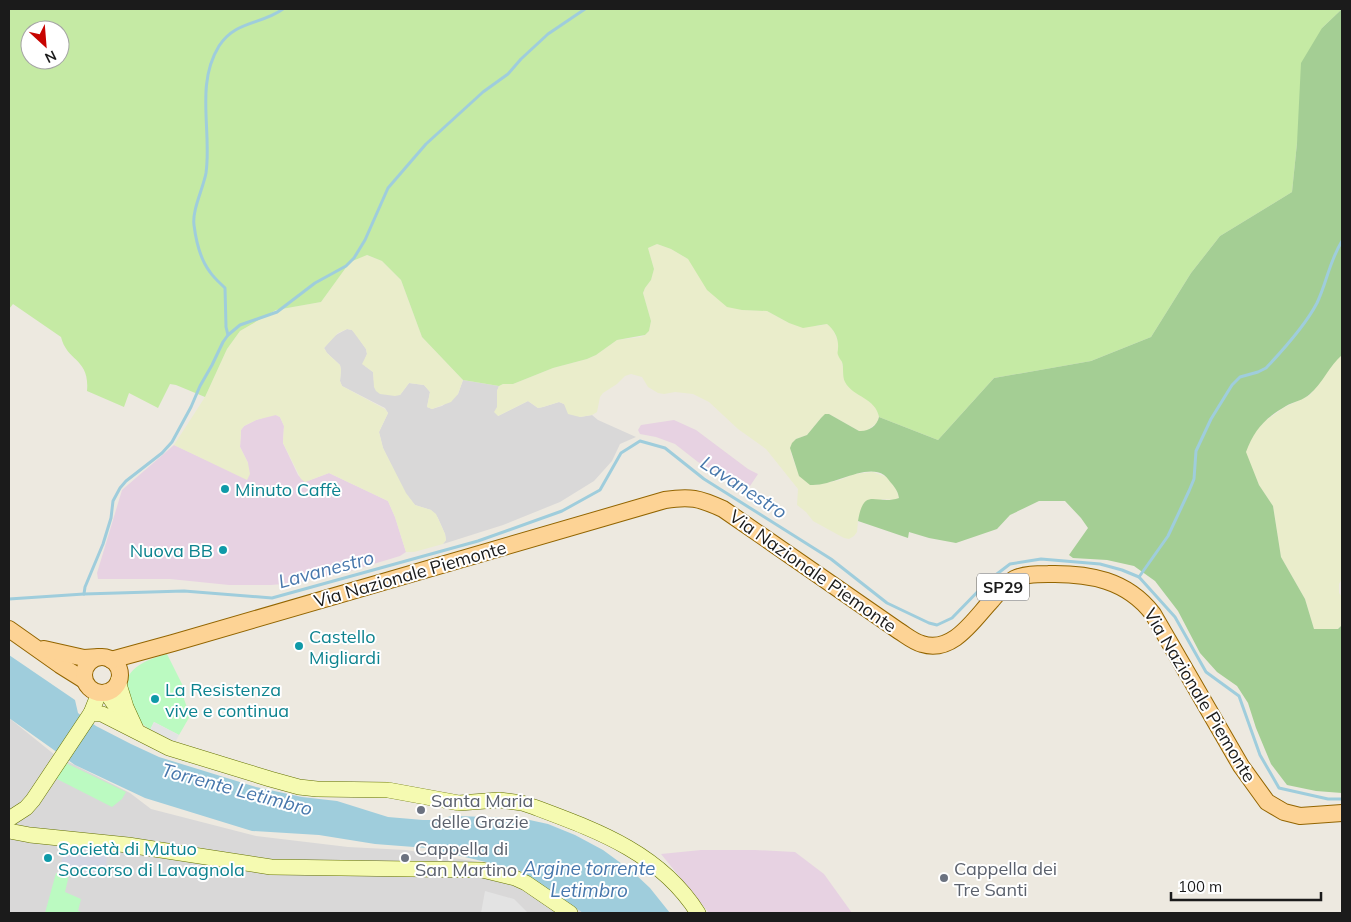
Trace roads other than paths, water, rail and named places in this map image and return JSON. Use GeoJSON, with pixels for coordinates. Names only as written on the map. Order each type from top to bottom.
{"type":"FeatureCollection","features":[{"type":"Feature","properties":{"kind":"main road","name":"Via Nazionale Piemonte"},"geometry":{"type":"LineString","coordinates":[[105,659],[156,648],[665,500],[685,497],[705,501],[723,509],[899,631],[924,645],[933,646],[948,643],[959,636],[1001,589],[1014,579],[1031,575],[1063,574],[1106,580],[1118,585],[1143,601],[1153,614],[1242,766],[1267,802],[1284,812],[1300,816],[1342,813]]}},
{"type":"Feature","properties":{"kind":"main road"},"geometry":{"type":"LineString","coordinates":[[9,629],[84,680],[90,689],[111,685],[118,669],[105,659],[84,658],[37,648]]}},
{"type":"Feature","properties":{"kind":"main road","name":"Via Nazionale Piemonte"},"geometry":{"type":"LineString","coordinates":[[111,685],[156,648]]}},
{"type":"Feature","properties":{"kind":"main road"},"geometry":{"type":"LineString","coordinates":[[84,680],[85,668],[93,659],[105,659]]}},
{"type":"Feature","properties":{"kind":"street"},"geometry":{"type":"LineString","coordinates":[[9,819],[26,808],[43,786],[111,685],[126,707],[137,731]]}},
{"type":"Feature","properties":{"kind":"street"},"geometry":{"type":"LineString","coordinates":[[90,716],[102,714],[169,748],[299,787],[388,790],[459,803],[499,800],[522,803],[608,837],[632,849],[677,886],[698,913]]}},
{"type":"Feature","properties":{"kind":"street"},"geometry":{"type":"LineString","coordinates":[[9,831],[30,835],[128,845],[270,867],[482,870],[526,883],[570,913]]}},
{"type":"Feature","properties":{"kind":"water","name":"Argine torrente Letimbro"},"geometry":{"type":"Polygon","coordinates":[[[9,655],[75,700],[78,713],[96,726],[159,757],[256,787],[302,797],[337,801],[388,817],[435,820],[452,816],[490,817],[525,819],[548,824],[575,835],[603,850],[633,872],[650,888],[670,913],[583,913],[519,870],[427,848],[375,844],[319,835],[252,831],[145,798],[75,765],[9,718],[9,655]]]}},
{"type":"Feature","properties":{"kind":"waterway"},"geometry":{"type":"LineString","coordinates":[[228,335],[225,288],[212,274],[201,256],[194,225],[196,206],[206,173],[206,92],[208,76],[219,46],[226,38],[241,27],[266,18],[283,9]]}},
{"type":"Feature","properties":{"kind":"waterway"},"geometry":{"type":"LineString","coordinates":[[84,594],[85,587],[103,544],[111,518],[113,501],[120,488],[126,481],[162,453],[172,442],[228,335],[240,325],[277,312],[315,283],[346,266],[354,258],[365,240],[388,188],[426,144],[483,92],[508,74],[548,34],[585,9]]}},
{"type":"Feature","properties":{"kind":"waterway"},"geometry":{"type":"LineString","coordinates":[[1139,577],[1168,536],[1189,491],[1194,479],[1196,451],[1211,419],[1232,385],[1240,377],[1266,368],[1300,329],[1317,303],[1342,241]]}},
{"type":"Feature","properties":{"kind":"waterway","name":"Lavanestro"},"geometry":{"type":"LineString","coordinates":[[9,599],[84,594],[184,591],[272,598],[478,541],[562,511],[600,490],[621,453],[640,441],[665,448],[704,479],[831,559],[887,603],[929,623],[937,625],[952,618],[989,580],[1010,564],[1041,559],[1100,564],[1139,577],[1175,617],[1206,672],[1239,696],[1260,755],[1279,788],[1328,799],[1342,799]]}},
{"type":"Feature","properties":{"kind":"place","name":"Minuto Caffè"},"geometry":{"type":"Point","coordinates":[225,489]}},
{"type":"Feature","properties":{"kind":"place","name":"Nuova BB"},"geometry":{"type":"Point","coordinates":[223,550]}},
{"type":"Feature","properties":{"kind":"place","name":"Castello Migliardi"},"geometry":{"type":"Point","coordinates":[299,646]}},
{"type":"Feature","properties":{"kind":"place","name":"La Resistenza vive e continua"},"geometry":{"type":"Point","coordinates":[155,699]}},
{"type":"Feature","properties":{"kind":"place","name":"Santa Maria delle Grazie"},"geometry":{"type":"Point","coordinates":[421,810]}},
{"type":"Feature","properties":{"kind":"place","name":"Società di Mutuo Soccorso di Lavagnola"},"geometry":{"type":"Point","coordinates":[48,858]}},
{"type":"Feature","properties":{"kind":"place","name":"Cappella di San Martino"},"geometry":{"type":"Point","coordinates":[405,858]}},
{"type":"Feature","properties":{"kind":"place","name":"Cappella dei Tre Santi"},"geometry":{"type":"Point","coordinates":[944,878]}},
{"type":"Feature","properties":{"kind":"water label","name":"Torrente Letimbro"},"geometry":{"type":"Point","coordinates":[237,789]}}]}
